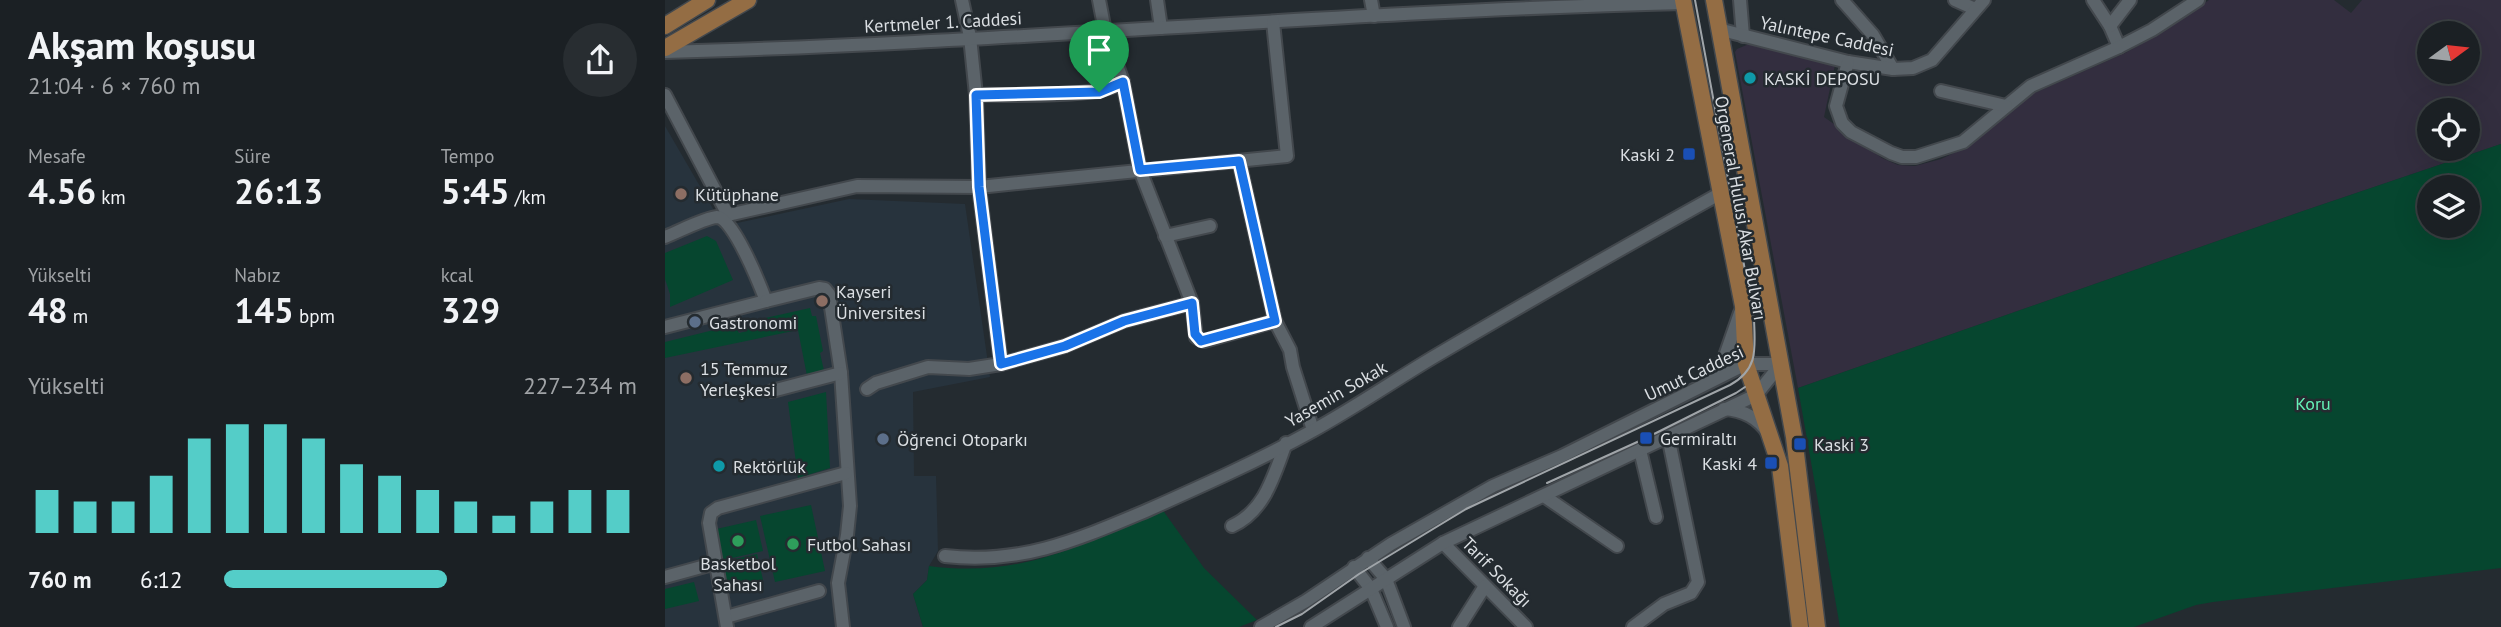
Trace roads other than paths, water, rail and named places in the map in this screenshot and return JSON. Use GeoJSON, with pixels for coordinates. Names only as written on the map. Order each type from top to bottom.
{"type":"FeatureCollection","features":[{"type":"Feature","properties":{"kind":"main road"},"geometry":{"type":"LineString","coordinates":[[665,26],[707,0]]}},
{"type":"Feature","properties":{"kind":"main road"},"geometry":{"type":"LineString","coordinates":[[665,50],[733,6],[748,0]]}},
{"type":"Feature","properties":{"kind":"main road","name":"Orgeneral Hulusi Akar Bulvarı"},"geometry":{"type":"LineString","coordinates":[[1714,0],[1794,437],[1817,627]]}},
{"type":"Feature","properties":{"kind":"main road","name":"Orgeneral Hulusi Akar Bulvarı"},"geometry":{"type":"LineString","coordinates":[[1683,2],[1742,306],[1746,364],[1780,466],[1800,627]]}},
{"type":"Feature","properties":{"kind":"street"},"geometry":{"type":"LineString","coordinates":[[962,0],[970,37],[976,95],[979,187],[1001,364]]}},
{"type":"Feature","properties":{"kind":"street"},"geometry":{"type":"LineString","coordinates":[[1100,0],[1105,31],[1123,82],[1140,170],[1192,303],[1195,334],[1201,341],[1275,321]]}},
{"type":"Feature","properties":{"kind":"street"},"geometry":{"type":"LineString","coordinates":[[1157,0],[1161,28]]}},
{"type":"Feature","properties":{"kind":"street"},"geometry":{"type":"LineString","coordinates":[[1371,0],[1374,16]]}},
{"type":"Feature","properties":{"kind":"street"},"geometry":{"type":"LineString","coordinates":[[1740,0],[1743,36]]}},
{"type":"Feature","properties":{"kind":"street"},"geometry":{"type":"LineString","coordinates":[[1842,0],[1873,35],[1893,69]]}},
{"type":"Feature","properties":{"kind":"street"},"geometry":{"type":"LineString","coordinates":[[1955,0],[1980,5]]}},
{"type":"Feature","properties":{"kind":"street"},"geometry":{"type":"LineString","coordinates":[[2093,0],[2110,26],[2119,47]]}},
{"type":"Feature","properties":{"kind":"street"},"geometry":{"type":"LineString","coordinates":[[2110,26],[2130,0]]}},
{"type":"Feature","properties":{"kind":"street"},"geometry":{"type":"LineString","coordinates":[[1848,62],[1836,106],[1838,117],[1851,132],[1896,156],[1916,158],[1955,146],[1980,130],[2006,106],[2042,80],[2152,30],[2197,0]]}},
{"type":"Feature","properties":{"kind":"street","name":"Kertmeler 1. Caddesi"},"geometry":{"type":"LineString","coordinates":[[665,50],[806,47],[1524,7],[1683,2]]}},
{"type":"Feature","properties":{"kind":"street","name":"Yalıntepe Caddesi"},"geometry":{"type":"LineString","coordinates":[[1718,29],[1848,62],[1893,69],[1913,68],[1932,60],[1980,5]]}},
{"type":"Feature","properties":{"kind":"street"},"geometry":{"type":"LineString","coordinates":[[665,95],[727,215],[857,186],[979,187],[1287,156],[1273,22]]}},
{"type":"Feature","properties":{"kind":"street"},"geometry":{"type":"LineString","coordinates":[[976,95],[1099,92],[1123,82]]}},
{"type":"Feature","properties":{"kind":"street"},"geometry":{"type":"LineString","coordinates":[[1941,91],[2006,106]]}},
{"type":"Feature","properties":{"kind":"street"},"geometry":{"type":"LineString","coordinates":[[1239,161],[1275,321],[1290,349],[1313,430]]}},
{"type":"Feature","properties":{"kind":"street","name":"Yasemin Sokak"},"geometry":{"type":"LineString","coordinates":[[945,556],[1003,558],[1061,545],[1214,481],[1313,430],[1443,352],[1721,193]]}},
{"type":"Feature","properties":{"kind":"street"},"geometry":{"type":"LineString","coordinates":[[665,237],[715,217],[724,219],[731,227],[766,301]]}},
{"type":"Feature","properties":{"kind":"street"},"geometry":{"type":"LineString","coordinates":[[1165,236],[1210,226]]}},
{"type":"Feature","properties":{"kind":"street"},"geometry":{"type":"LineString","coordinates":[[665,327],[819,288],[828,292],[841,373],[846,473],[850,495],[849,520],[838,583],[843,627]]}},
{"type":"Feature","properties":{"kind":"street"},"geometry":{"type":"LineString","coordinates":[[867,389],[876,383],[928,367],[969,369],[1001,364],[1065,346],[1124,321],[1192,303]]}},
{"type":"Feature","properties":{"kind":"street"},"geometry":{"type":"LineString","coordinates":[[1704,386],[1724,359],[1742,306]]}},
{"type":"Feature","properties":{"kind":"street","name":"Umut Caddesi"},"geometry":{"type":"LineString","coordinates":[[1261,627],[1306,601],[1368,558],[1493,486],[1562,456],[1746,364],[1781,364]]}},
{"type":"Feature","properties":{"kind":"street"},"geometry":{"type":"LineString","coordinates":[[1311,627],[1443,542],[1756,395],[1781,364]]}},
{"type":"Feature","properties":{"kind":"street"},"geometry":{"type":"LineString","coordinates":[[772,391],[841,373]]}},
{"type":"Feature","properties":{"kind":"street"},"geometry":{"type":"LineString","coordinates":[[1722,409],[1738,411],[1752,418],[1766,429],[1771,440]]}},
{"type":"Feature","properties":{"kind":"street"},"geometry":{"type":"LineString","coordinates":[[1633,627],[1664,604],[1691,593],[1698,582],[1668,436]]}},
{"type":"Feature","properties":{"kind":"street"},"geometry":{"type":"LineString","coordinates":[[1232,526],[1247,518],[1259,506],[1286,443]]}},
{"type":"Feature","properties":{"kind":"street"},"geometry":{"type":"LineString","coordinates":[[1640,450],[1656,517]]}},
{"type":"Feature","properties":{"kind":"street"},"geometry":{"type":"LineString","coordinates":[[819,591],[727,622],[709,523],[714,510],[846,473]]}},
{"type":"Feature","properties":{"kind":"street"},"geometry":{"type":"LineString","coordinates":[[1545,496],[1617,546]]}},
{"type":"Feature","properties":{"kind":"street","name":"Tarif Sokağı"},"geometry":{"type":"LineString","coordinates":[[1443,542],[1526,627]]}},
{"type":"Feature","properties":{"kind":"street"},"geometry":{"type":"LineString","coordinates":[[1368,558],[1386,579],[1404,627]]}},
{"type":"Feature","properties":{"kind":"street"},"geometry":{"type":"LineString","coordinates":[[665,577],[716,564]]}},
{"type":"Feature","properties":{"kind":"street"},"geometry":{"type":"LineString","coordinates":[[1354,567],[1371,589],[1387,627]]}},
{"type":"Feature","properties":{"kind":"street"},"geometry":{"type":"LineString","coordinates":[[1459,627],[1485,586]]}},
{"type":"Feature","properties":{"kind":"tram line"},"geometry":{"type":"LineString","coordinates":[[1276,627],[1302,614],[1359,574],[1466,509],[1730,385],[1751,365],[1755,339],[1754,319],[1695,0]]}},
{"type":"Feature","properties":{"kind":"tram line"},"geometry":{"type":"LineString","coordinates":[[1547,483],[1646,438],[1745,387]]}},
{"type":"Feature","properties":{"kind":"place","name":"KASKİ DEPOSU"},"geometry":{"type":"Point","coordinates":[1750,78]}},
{"type":"Feature","properties":{"kind":"place","name":"Kaski 2"},"geometry":{"type":"Point","coordinates":[1689,154]}},
{"type":"Feature","properties":{"kind":"place","name":"Kütüphane"},"geometry":{"type":"Point","coordinates":[681,194]}},
{"type":"Feature","properties":{"kind":"place","name":"Kayseri Üniversitesi"},"geometry":{"type":"Point","coordinates":[822,301]}},
{"type":"Feature","properties":{"kind":"place","name":"Gastronomi"},"geometry":{"type":"Point","coordinates":[695,322]}},
{"type":"Feature","properties":{"kind":"place","name":"15 Temmuz Yerleşkesi"},"geometry":{"type":"Point","coordinates":[686,378]}},
{"type":"Feature","properties":{"kind":"place","name":"Germiraltı"},"geometry":{"type":"Point","coordinates":[1646,438]}},
{"type":"Feature","properties":{"kind":"place","name":"Öğrenci Otoparkı"},"geometry":{"type":"Point","coordinates":[883,439]}},
{"type":"Feature","properties":{"kind":"place","name":"Kaski 3"},"geometry":{"type":"Point","coordinates":[1800,444]}},
{"type":"Feature","properties":{"kind":"place","name":"Kaski 4"},"geometry":{"type":"Point","coordinates":[1771,463]}},
{"type":"Feature","properties":{"kind":"place","name":"Rektörlük"},"geometry":{"type":"Point","coordinates":[719,466]}},
{"type":"Feature","properties":{"kind":"place","name":"Basketbol Sahası"},"geometry":{"type":"Point","coordinates":[738,541]}},
{"type":"Feature","properties":{"kind":"place","name":"Futbol Sahası"},"geometry":{"type":"Point","coordinates":[793,544]}},
{"type":"Feature","properties":{"kind":"park label","name":"Koru"},"geometry":{"type":"Point","coordinates":[2313,403]}}]}
